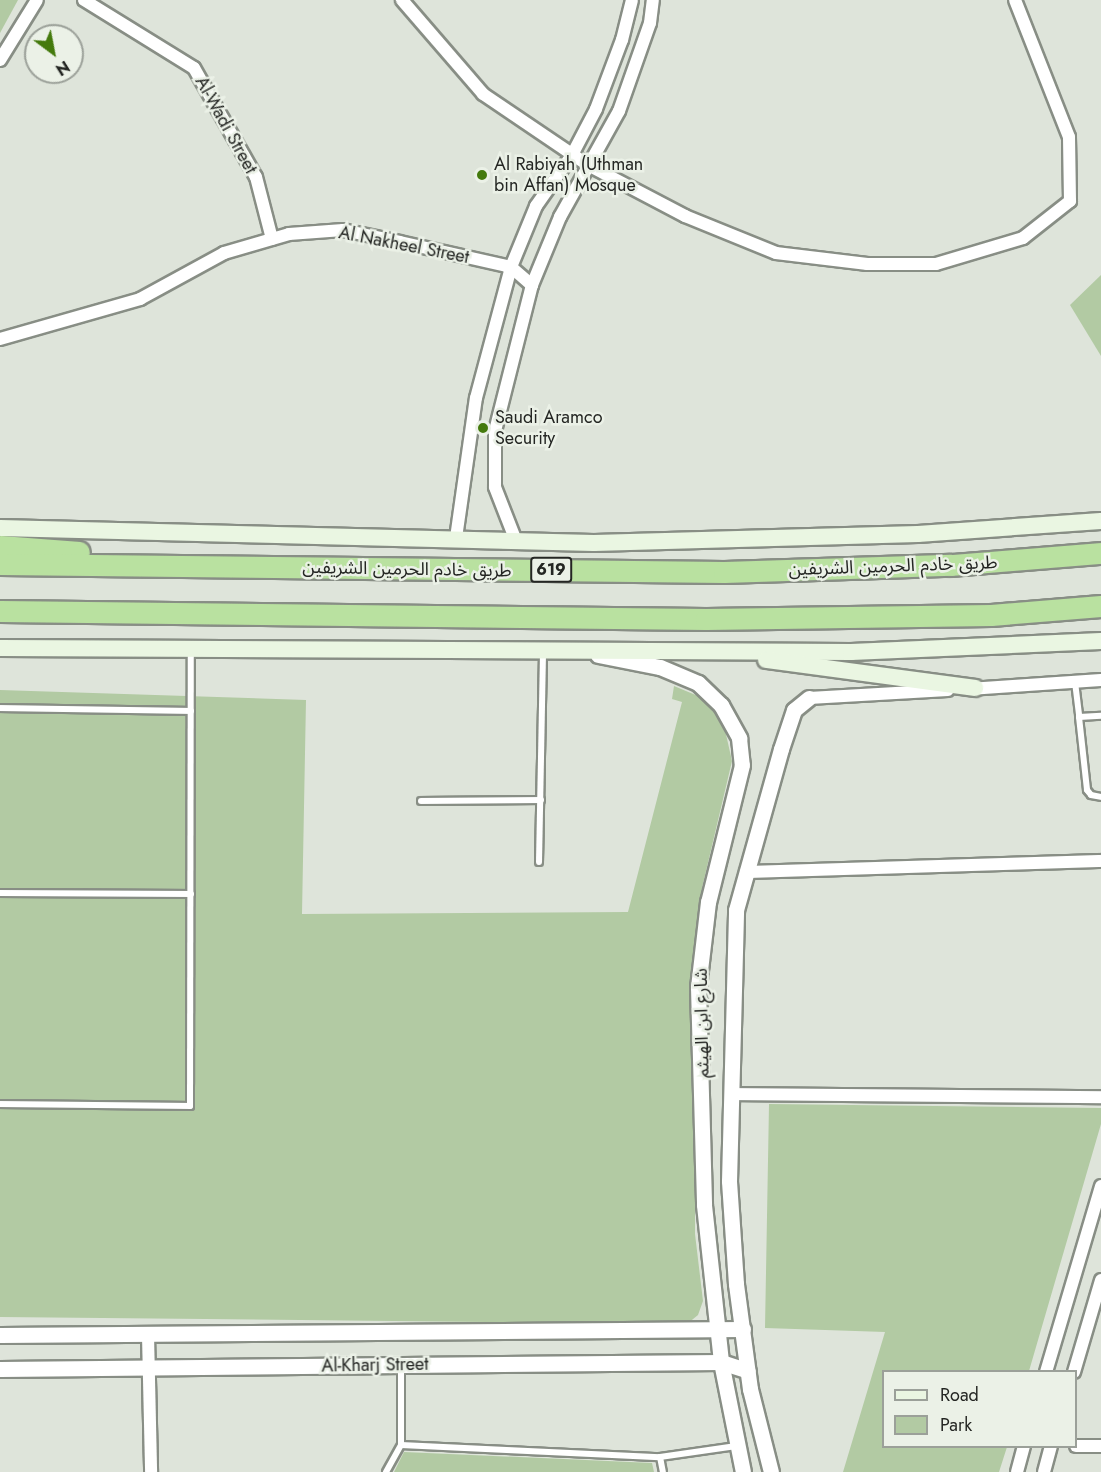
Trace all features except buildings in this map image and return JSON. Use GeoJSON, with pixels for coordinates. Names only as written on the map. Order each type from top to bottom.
{"type":"FeatureCollection","features":[{"type":"Feature","properties":{"kind":"highway"},"geometry":{"type":"LineString","coordinates":[[0,546],[283,568]]}},
{"type":"Feature","properties":{"kind":"highway","name":"طريق خادم الحرمين الشريفين"},"geometry":{"type":"LineString","coordinates":[[0,564],[724,572],[951,565],[1101,553]]}},
{"type":"Feature","properties":{"kind":"highway"},"geometry":{"type":"LineString","coordinates":[[0,611],[706,619],[991,615],[1101,606]]}},
{"type":"Feature","properties":{"kind":"main road"},"geometry":{"type":"LineString","coordinates":[[0,528],[594,543],[918,534],[1101,521]]}},
{"type":"Feature","properties":{"kind":"main road"},"geometry":{"type":"LineString","coordinates":[[0,648],[851,652],[1101,641]]}},
{"type":"Feature","properties":{"kind":"main road"},"geometry":{"type":"LineString","coordinates":[[700,651],[975,688]]}},
{"type":"Feature","properties":{"kind":"street"},"geometry":{"type":"LineString","coordinates":[[0,60],[37,0]]}},
{"type":"Feature","properties":{"kind":"street","name":"Al-Wadi Street"},"geometry":{"type":"LineString","coordinates":[[84,0],[194,68],[256,177],[272,239]]}},
{"type":"Feature","properties":{"kind":"street"},"geometry":{"type":"LineString","coordinates":[[402,0],[483,94],[588,165],[685,216],[776,253],[867,264],[936,264],[1023,238],[1070,201],[1068,137],[1015,0]]}},
{"type":"Feature","properties":{"kind":"street"},"geometry":{"type":"LineString","coordinates":[[456,538],[476,398],[511,267],[536,206],[572,155],[622,40],[632,0]]}},
{"type":"Feature","properties":{"kind":"street"},"geometry":{"type":"LineString","coordinates":[[516,541],[495,487],[495,431],[532,285],[560,217],[619,111],[650,23],[653,0]]}},
{"type":"Feature","properties":{"kind":"street","name":"Al Nakheel Street"},"geometry":{"type":"LineString","coordinates":[[0,339],[140,299],[224,253],[289,234],[343,230],[511,267],[532,285]]}},
{"type":"Feature","properties":{"kind":"street","name":"شارع ابن الهيثم"},"geometry":{"type":"LineString","coordinates":[[575,651],[660,667],[698,683],[721,705],[739,738],[742,765],[708,902],[698,987],[704,1205],[721,1362],[743,1472]]}},
{"type":"Feature","properties":{"kind":"street"},"geometry":{"type":"LineString","coordinates":[[809,698],[1101,680]]}},
{"type":"Feature","properties":{"kind":"street","name":"شارع ابن الهيثم"},"geometry":{"type":"LineString","coordinates":[[771,1472],[748,1371],[729,1181],[736,910],[794,710],[809,698]]}},
{"type":"Feature","properties":{"kind":"street"},"geometry":{"type":"LineString","coordinates":[[746,872],[1101,861]]}},
{"type":"Feature","properties":{"kind":"street"},"geometry":{"type":"LineString","coordinates":[[730,1094],[1101,1097]]}},
{"type":"Feature","properties":{"kind":"street"},"geometry":{"type":"LineString","coordinates":[[1046,1370],[1101,1186]]}},
{"type":"Feature","properties":{"kind":"street"},"geometry":{"type":"LineString","coordinates":[[1074,1370],[1101,1281]]}},
{"type":"Feature","properties":{"kind":"street","name":"Al-Kharj Street"},"geometry":{"type":"LineString","coordinates":[[0,1335],[718,1332],[742,1329]]}},
{"type":"Feature","properties":{"kind":"street"},"geometry":{"type":"LineString","coordinates":[[148,1335],[151,1472]]}},
{"type":"Feature","properties":{"kind":"street","name":"Al-Kharj Street"},"geometry":{"type":"LineString","coordinates":[[0,1369],[721,1362],[748,1371]]}},
{"type":"Feature","properties":{"kind":"street"},"geometry":{"type":"LineString","coordinates":[[1077,1446],[1101,1446]]}},
{"type":"Feature","properties":{"kind":"street"},"geometry":{"type":"LineString","coordinates":[[1017,1472],[1023,1448]]}},
{"type":"Feature","properties":{"kind":"street"},"geometry":{"type":"LineString","coordinates":[[1044,1472],[1050,1448]]}},
{"type":"Feature","properties":{"kind":"lane"},"geometry":{"type":"LineString","coordinates":[[0,1104],[190,1106],[191,649]]}},
{"type":"Feature","properties":{"kind":"lane"},"geometry":{"type":"LineString","coordinates":[[539,862],[543,651]]}},
{"type":"Feature","properties":{"kind":"lane"},"geometry":{"type":"LineString","coordinates":[[1075,682],[1087,790],[1091,795],[1101,797]]}},
{"type":"Feature","properties":{"kind":"lane"},"geometry":{"type":"LineString","coordinates":[[0,708],[191,711]]}},
{"type":"Feature","properties":{"kind":"lane"},"geometry":{"type":"LineString","coordinates":[[1079,717],[1101,716]]}},
{"type":"Feature","properties":{"kind":"lane"},"geometry":{"type":"LineString","coordinates":[[421,801],[541,800]]}},
{"type":"Feature","properties":{"kind":"lane"},"geometry":{"type":"LineString","coordinates":[[0,894],[191,894]]}},
{"type":"Feature","properties":{"kind":"lane"},"geometry":{"type":"LineString","coordinates":[[386,1472],[401,1445],[401,1365]]}},
{"type":"Feature","properties":{"kind":"lane"},"geometry":{"type":"LineString","coordinates":[[401,1445],[660,1456],[738,1446]]}},
{"type":"Feature","properties":{"kind":"lane"},"geometry":{"type":"LineString","coordinates":[[660,1456],[663,1472]]}},
{"type":"Feature","properties":{"kind":"green space"},"geometry":{"type":"Polygon","coordinates":[[[0,0],[18,0],[0,33],[0,0]]]}},
{"type":"Feature","properties":{"kind":"green space"},"geometry":{"type":"Polygon","coordinates":[[[1101,275],[1101,356],[1070,305],[1101,275]]]}},
{"type":"Feature","properties":{"kind":"green space"},"geometry":{"type":"Polygon","coordinates":[[[674,686],[698,696],[723,721],[732,761],[702,888],[695,967],[695,1234],[703,1301],[698,1315],[687,1324],[0,1317],[0,690],[306,700],[302,914],[628,912],[682,702],[672,699],[674,686]]]}},
{"type":"Feature","properties":{"kind":"green space"},"geometry":{"type":"Polygon","coordinates":[[[769,1104],[1101,1108],[1101,1124],[1029,1370],[882,1370],[882,1448],[1007,1448],[999,1472],[843,1472],[885,1332],[765,1328],[769,1104]]]}},
{"type":"Feature","properties":{"kind":"green space"},"geometry":{"type":"Polygon","coordinates":[[[404,1452],[652,1463],[654,1472],[394,1472],[404,1452]]]}},
{"type":"Feature","properties":{"kind":"place","name":"Al Rabiyah (Uthman bin Affan) Mosque"},"geometry":{"type":"Point","coordinates":[482,175]}},
{"type":"Feature","properties":{"kind":"place","name":"Saudi Aramco Security"},"geometry":{"type":"Point","coordinates":[483,428]}}]}
